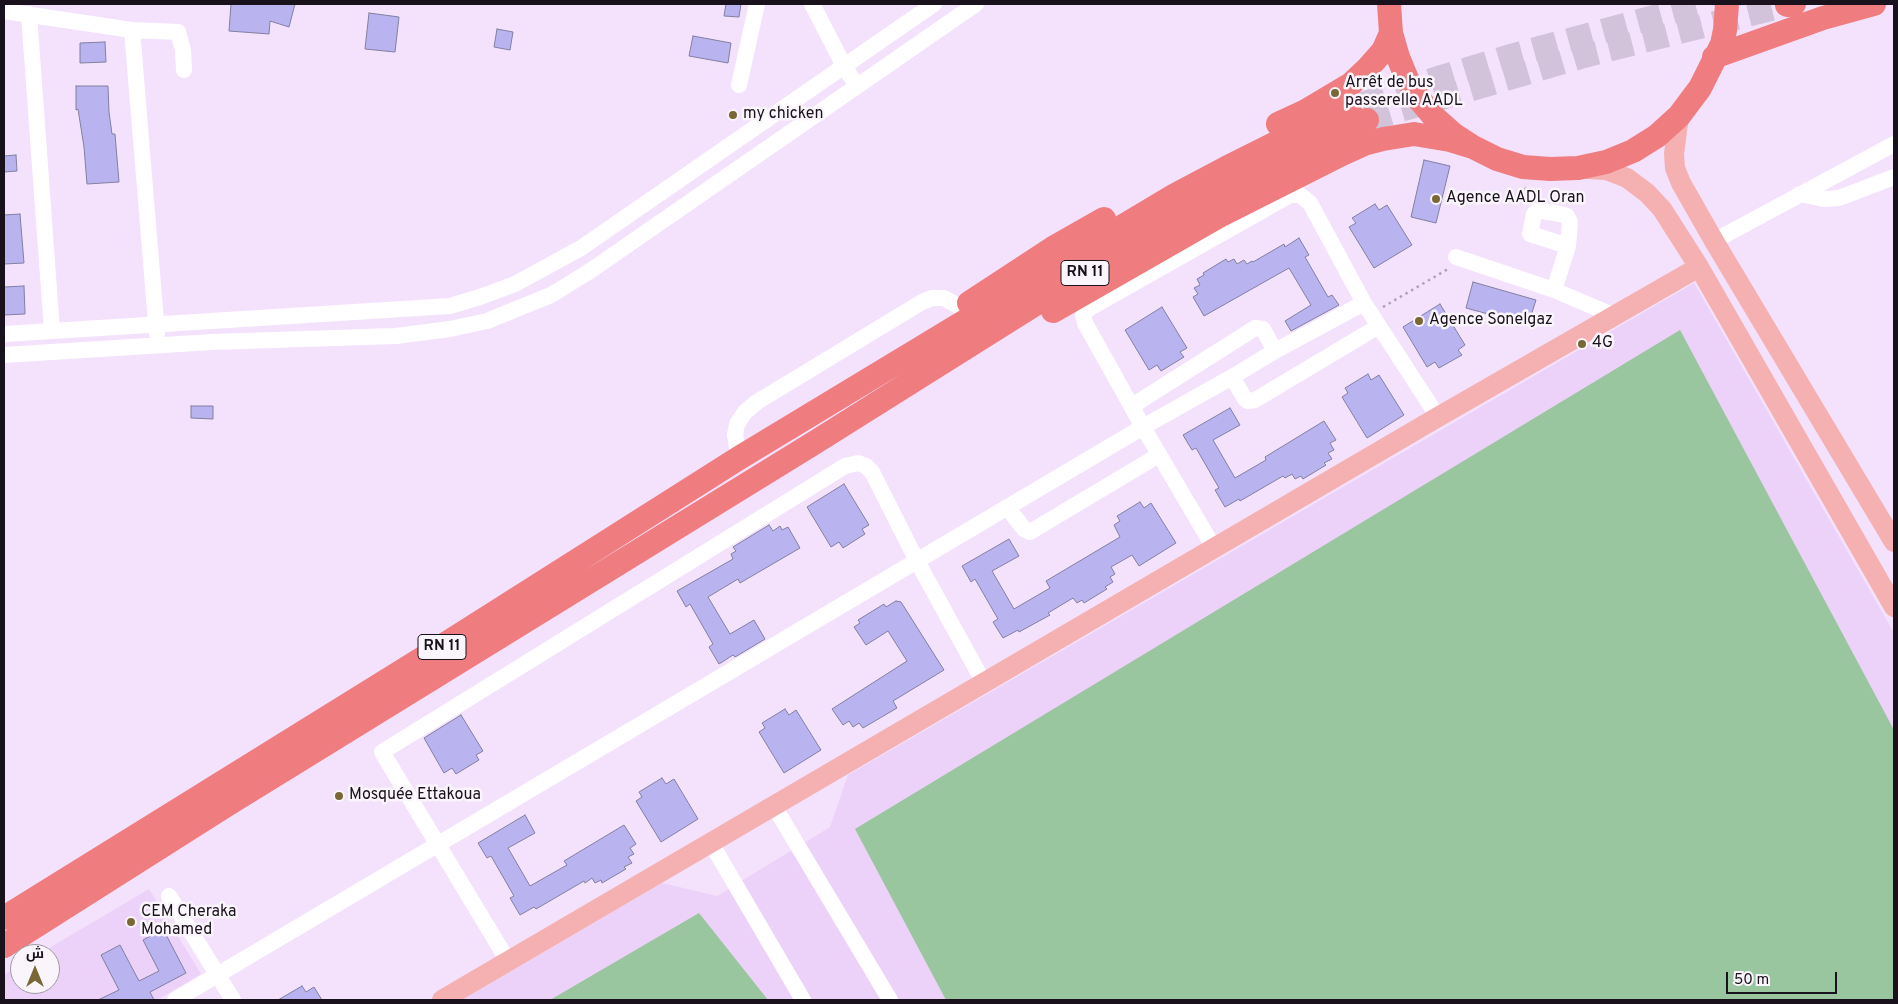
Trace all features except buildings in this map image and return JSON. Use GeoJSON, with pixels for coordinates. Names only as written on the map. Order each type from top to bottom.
{"type":"FeatureCollection","features":[{"type":"Feature","properties":{"kind":"highway"},"geometry":{"type":"LineString","coordinates":[[1388,15],[1398,56],[1407,79],[1419,99],[1435,118],[1452,134],[1497,159],[1550,170],[1578,168],[1606,162],[1633,151],[1657,136],[1679,116],[1700,88],[1722,44],[1726,30],[1727,4]]}},
{"type":"Feature","properties":{"kind":"highway"},"geometry":{"type":"LineString","coordinates":[[1714,57],[1823,18],[1874,4]]}},
{"type":"Feature","properties":{"kind":"highway"},"geometry":{"type":"LineString","coordinates":[[880,374],[913,343],[1052,248],[1236,144],[1304,112],[1351,84],[1383,51],[1388,15]]}},
{"type":"Feature","properties":{"kind":"highway","name":"RN 11"},"geometry":{"type":"LineString","coordinates":[[4,918],[436,650],[739,458],[1072,256],[1175,196],[1292,135],[1364,112],[1305,148],[1189,210],[1083,274],[814,443],[228,804],[4,946]]}},
{"type":"Feature","properties":{"kind":"highway"},"geometry":{"type":"LineString","coordinates":[[814,443],[846,432],[874,419],[1218,216],[1342,154],[1383,138],[1414,134],[1450,140],[1473,147]]}},
{"type":"Feature","properties":{"kind":"main road"},"geometry":{"type":"LineString","coordinates":[[1679,116],[1674,154],[1675,168],[1681,183],[1894,542]]}},
{"type":"Feature","properties":{"kind":"main road"},"geometry":{"type":"LineString","coordinates":[[1578,168],[1606,170],[1627,178],[1647,193],[1662,209],[1699,267],[1894,607]]}},
{"type":"Feature","properties":{"kind":"main road"},"geometry":{"type":"LineString","coordinates":[[442,1000],[1438,417],[1699,267]]}},
{"type":"Feature","properties":{"kind":"street"},"geometry":{"type":"LineString","coordinates":[[739,85],[757,4]]}},
{"type":"Feature","properties":{"kind":"street"},"geometry":{"type":"LineString","coordinates":[[812,4],[844,66],[857,86]]}},
{"type":"Feature","properties":{"kind":"street"},"geometry":{"type":"LineString","coordinates":[[4,355],[158,345],[396,336],[450,329],[487,321],[551,295],[590,271],[976,4]]}},
{"type":"Feature","properties":{"kind":"street"},"geometry":{"type":"LineString","coordinates":[[4,334],[450,306],[480,297],[515,284],[581,248],[930,5]]}},
{"type":"Feature","properties":{"kind":"street"},"geometry":{"type":"LineString","coordinates":[[4,11],[132,30],[178,32],[183,50],[184,70]]}},
{"type":"Feature","properties":{"kind":"street"},"geometry":{"type":"LineString","coordinates":[[29,14],[52,330]]}},
{"type":"Feature","properties":{"kind":"street"},"geometry":{"type":"LineString","coordinates":[[132,30],[158,345]]}},
{"type":"Feature","properties":{"kind":"street"},"geometry":{"type":"LineString","coordinates":[[1714,241],[1894,144]]}},
{"type":"Feature","properties":{"kind":"street"},"geometry":{"type":"LineString","coordinates":[[1800,194],[1824,199],[1839,198],[1894,177]]}},
{"type":"Feature","properties":{"kind":"street"},"geometry":{"type":"LineString","coordinates":[[1214,548],[1085,323],[1083,314],[1088,309],[1290,195],[1300,195],[1310,203],[1372,314],[1438,417]]}},
{"type":"Feature","properties":{"kind":"street"},"geometry":{"type":"LineString","coordinates":[[1554,290],[1568,246],[1570,222],[1567,216],[1537,211],[1534,214],[1530,234],[1568,246]]}},
{"type":"Feature","properties":{"kind":"street"},"geometry":{"type":"LineString","coordinates":[[1456,257],[1554,290],[1615,316]]}},
{"type":"Feature","properties":{"kind":"street"},"geometry":{"type":"LineString","coordinates":[[739,458],[735,435],[737,424],[745,412],[757,402],[922,302],[932,298],[944,298],[962,308]]}},
{"type":"Feature","properties":{"kind":"street"},"geometry":{"type":"LineString","coordinates":[[175,1000],[1143,427],[1275,351],[1372,314]]}},
{"type":"Feature","properties":{"kind":"street"},"geometry":{"type":"LineString","coordinates":[[1232,377],[1245,399],[1248,402],[1254,400],[1372,314]]}},
{"type":"Feature","properties":{"kind":"street"},"geometry":{"type":"LineString","coordinates":[[1132,406],[1255,328],[1262,329],[1275,351]]}},
{"type":"Feature","properties":{"kind":"street"},"geometry":{"type":"LineString","coordinates":[[1007,508],[1024,529],[1030,532],[1159,455]]}},
{"type":"Feature","properties":{"kind":"street"},"geometry":{"type":"LineString","coordinates":[[508,961],[382,752],[845,466],[853,463],[862,464],[872,472],[917,561],[984,683]]}},
{"type":"Feature","properties":{"kind":"street"},"geometry":{"type":"LineString","coordinates":[[774,806],[890,1000]]}},
{"type":"Feature","properties":{"kind":"street"},"geometry":{"type":"LineString","coordinates":[[711,843],[803,1000]]}},
{"type":"Feature","properties":{"kind":"street"},"geometry":{"type":"LineString","coordinates":[[169,896],[233,1000]]}},
{"type":"Feature","properties":{"kind":"path"},"geometry":{"type":"LineString","coordinates":[[1529,167],[1524,200],[1537,211]]}},
{"type":"Feature","properties":{"kind":"path"},"geometry":{"type":"LineString","coordinates":[[1372,314],[1454,265],[1456,257]]}},
{"type":"Feature","properties":{"kind":"shaded area"},"geometry":{"type":"Polygon","coordinates":[[[1694,283],[1894,633],[1894,1000],[462,1000],[662,883],[717,896],[830,827],[848,775],[1694,283]]]}},
{"type":"Feature","properties":{"kind":"shaded area","name":"CEM Cheraka Mohamed"},"geometry":{"type":"Polygon","coordinates":[[[149,889],[201,974],[157,1000],[4,1000],[4,975],[10,971],[10,994],[60,994],[60,944],[56,944],[149,889]]]}},
{"type":"Feature","properties":{"kind":"green space"},"geometry":{"type":"Polygon","coordinates":[[[1680,330],[1894,730],[1894,1000],[946,1000],[855,829],[1680,330]]]}},
{"type":"Feature","properties":{"kind":"green space"},"geometry":{"type":"Polygon","coordinates":[[[699,913],[768,1000],[550,1000],[699,913]]]}},
{"type":"Feature","properties":{"kind":"tunnel"},"geometry":{"type":"LineString","coordinates":[[1362,104],[1514,55],[1702,4]]}},
{"type":"Feature","properties":{"kind":"tunnel"},"geometry":{"type":"LineString","coordinates":[[1367,120],[1584,56],[1787,5]]}},
{"type":"Feature","properties":{"kind":"place","name":"Arrêt de bus passerelle AADL"},"geometry":{"type":"Point","coordinates":[1335,93]}},
{"type":"Feature","properties":{"kind":"place","name":"my chicken"},"geometry":{"type":"Point","coordinates":[733,115]}},
{"type":"Feature","properties":{"kind":"place","name":"Agence AADL Oran"},"geometry":{"type":"Point","coordinates":[1436,199]}},
{"type":"Feature","properties":{"kind":"place","name":"Agence Sonelgaz"},"geometry":{"type":"Point","coordinates":[1419,321]}},
{"type":"Feature","properties":{"kind":"place","name":"4G"},"geometry":{"type":"Point","coordinates":[1582,344]}},
{"type":"Feature","properties":{"kind":"place","name":"Mosquée Ettakoua"},"geometry":{"type":"Point","coordinates":[339,796]}},
{"type":"Feature","properties":{"kind":"place","name":"CEM Cheraka Mohamed"},"geometry":{"type":"Point","coordinates":[131,922]}}]}
